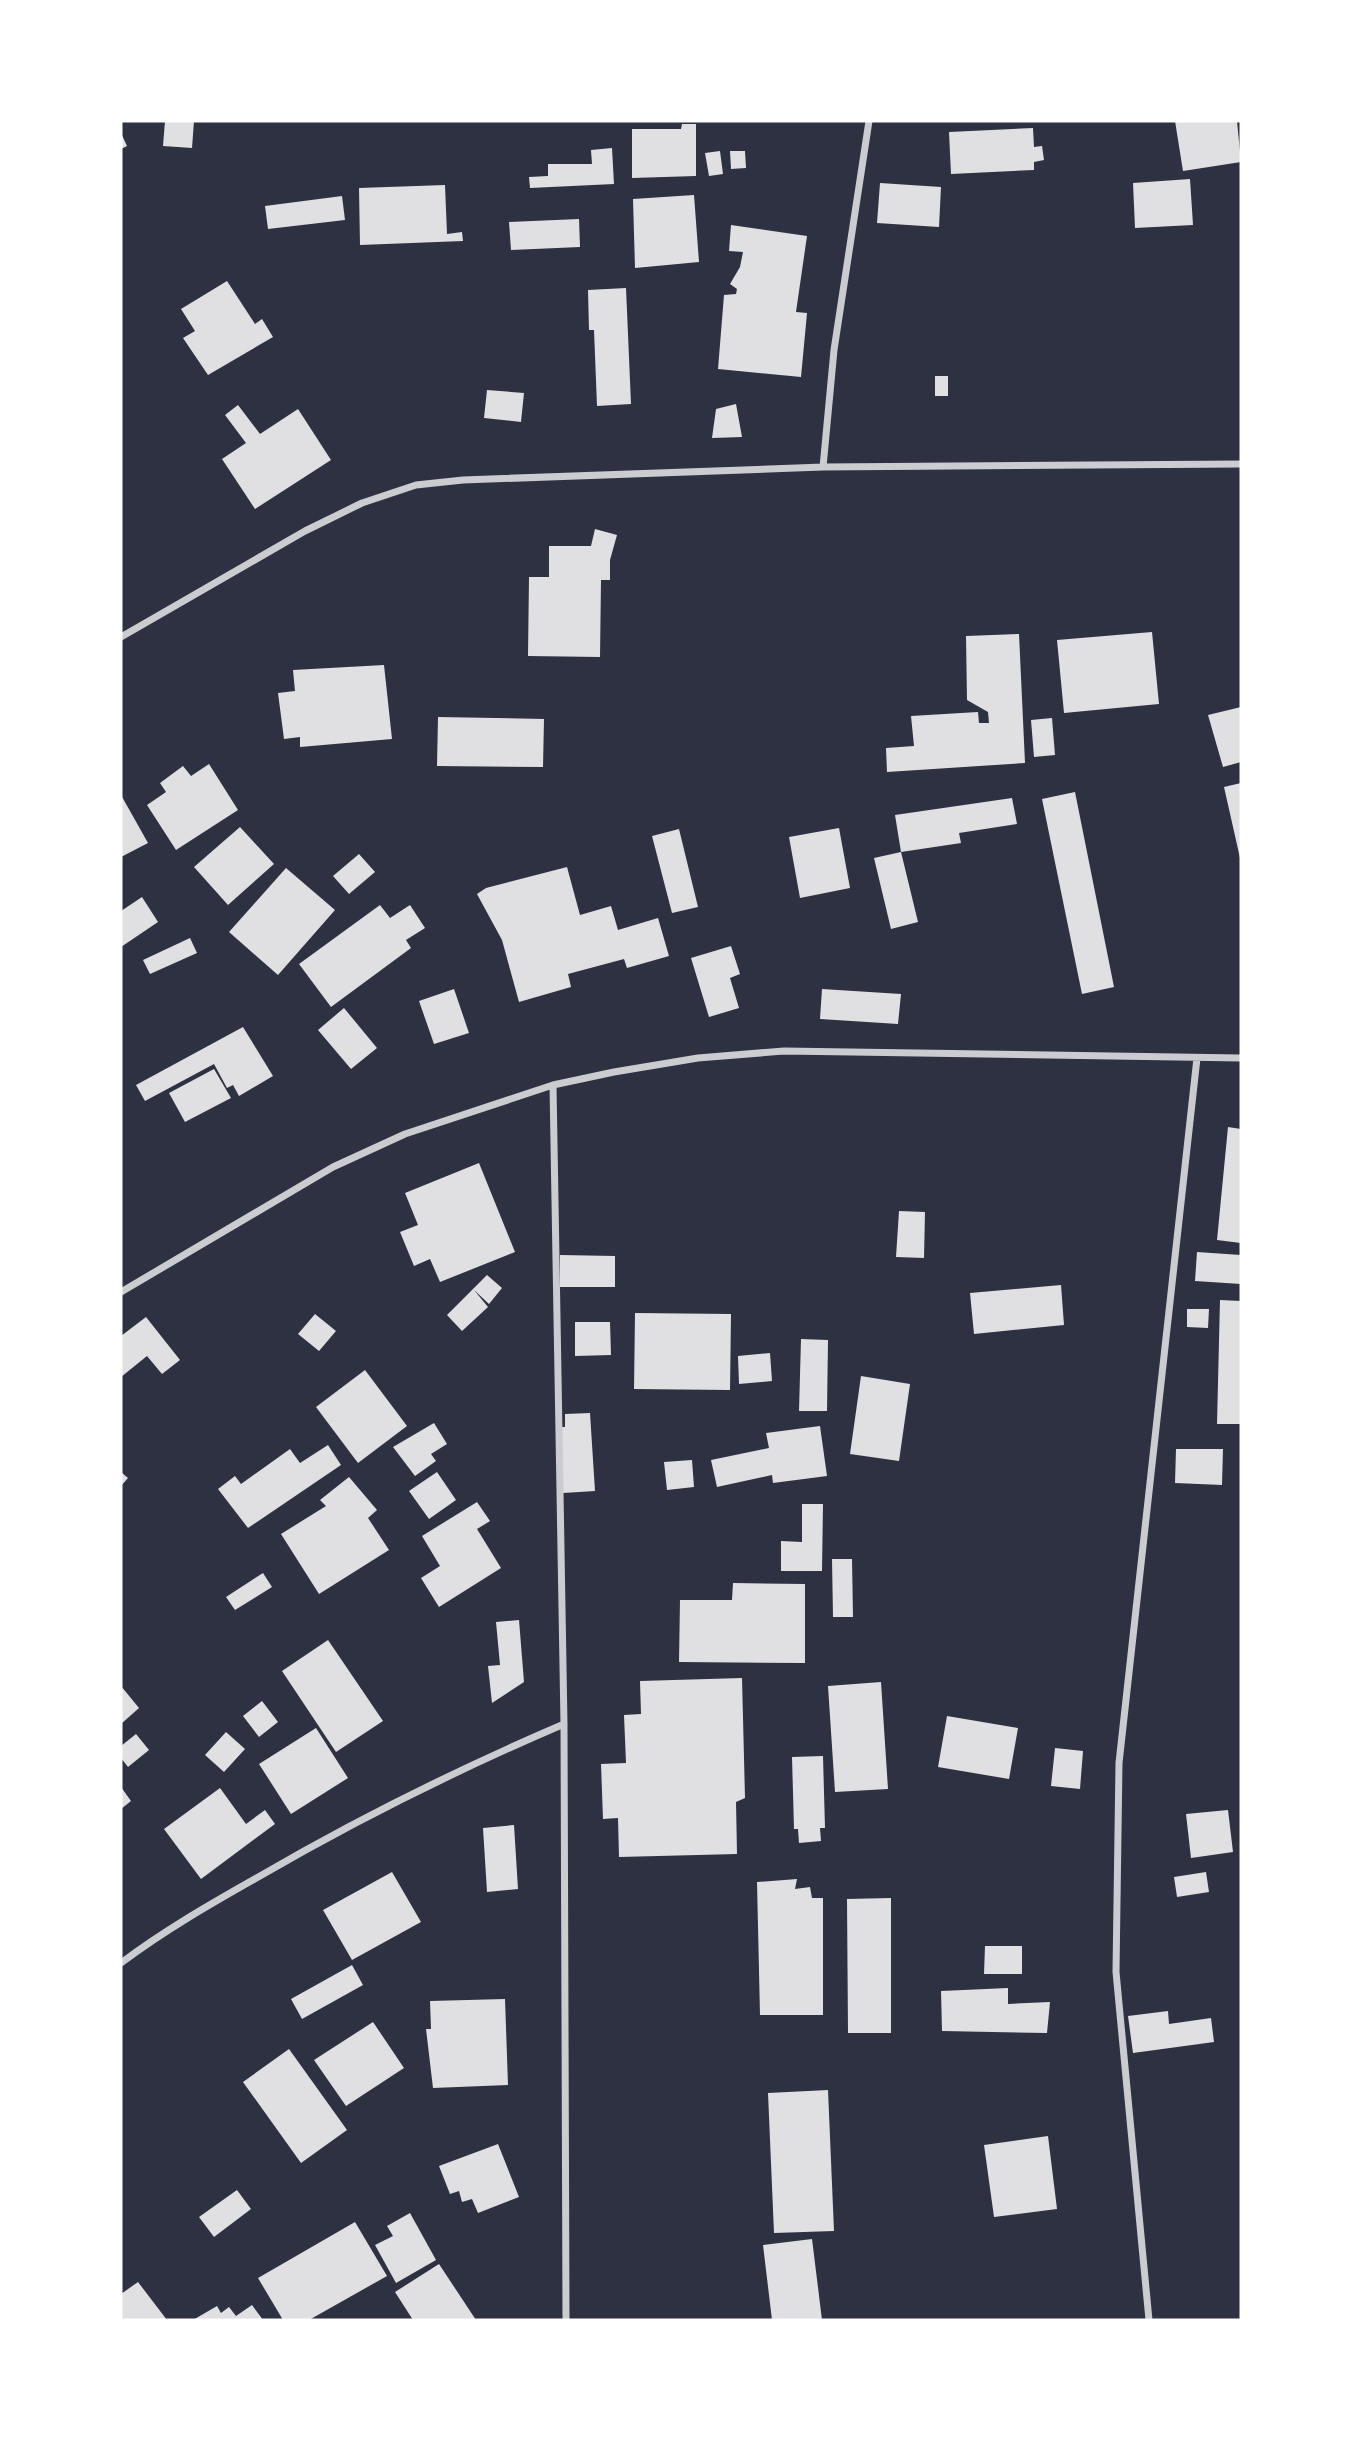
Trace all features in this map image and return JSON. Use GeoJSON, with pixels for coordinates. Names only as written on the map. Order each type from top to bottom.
{"type":"FeatureCollection","features":[{"type":"Feature","properties":{"kind":"street"},"geometry":{"type":"LineString","coordinates":[[823,467],[834,350],[869,121]]}},
{"type":"Feature","properties":{"kind":"street"},"geometry":{"type":"LineString","coordinates":[[121,637],[305,531],[362,503],[416,485],[463,480],[823,467],[1241,464]]}},
{"type":"Feature","properties":{"kind":"street"},"geometry":{"type":"LineString","coordinates":[[121,1292],[333,1167],[405,1134],[553,1085],[698,1058],[784,1051],[1241,1058]]}},
{"type":"Feature","properties":{"kind":"street"},"geometry":{"type":"LineString","coordinates":[[1149,2320],[1116,1972],[1119,1763],[1197,1058]]}},
{"type":"Feature","properties":{"kind":"street"},"geometry":{"type":"LineString","coordinates":[[553,1085],[564,1724],[566,2320]]}},
{"type":"Feature","properties":{"kind":"street"},"geometry":{"type":"LineString","coordinates":[[121,1963],[163,1932],[351,1823],[472,1764],[564,1724]]}},
{"type":"Feature","properties":{"kind":"building"},"geometry":{"type":"Polygon","coordinates":[[[165,121],[194,121],[192,148],[163,146],[165,121]]]}},
{"type":"Feature","properties":{"kind":"building"},"geometry":{"type":"Polygon","coordinates":[[[1175,121],[1237,121],[1241,162],[1183,171],[1175,121]]]}},
{"type":"Feature","properties":{"kind":"building"},"geometry":{"type":"Polygon","coordinates":[[[682,124],[696,124],[696,176],[632,178],[632,129],[681,129],[682,124]]]}},
{"type":"Feature","properties":{"kind":"building"},"geometry":{"type":"Polygon","coordinates":[[[1033,128],[1034,147],[1042,146],[1044,160],[1034,162],[1034,170],[951,174],[949,132],[1033,128]]]}},
{"type":"Feature","properties":{"kind":"building"},"geometry":{"type":"Polygon","coordinates":[[[121,133],[127,146],[121,149],[121,133]]]}},
{"type":"Feature","properties":{"kind":"building"},"geometry":{"type":"Polygon","coordinates":[[[612,148],[614,184],[530,188],[529,177],[548,176],[548,164],[592,164],[591,150],[612,148]]]}},
{"type":"Feature","properties":{"kind":"building"},"geometry":{"type":"Polygon","coordinates":[[[720,151],[723,174],[709,176],[705,153],[720,151]]]}},
{"type":"Feature","properties":{"kind":"building"},"geometry":{"type":"Polygon","coordinates":[[[730,151],[745,151],[746,168],[731,169],[730,151]]]}},
{"type":"Feature","properties":{"kind":"building"},"geometry":{"type":"Polygon","coordinates":[[[1190,179],[1193,225],[1135,228],[1133,183],[1190,179]]]}},
{"type":"Feature","properties":{"kind":"building"},"geometry":{"type":"Polygon","coordinates":[[[880,183],[941,187],[939,227],[877,223],[880,183]]]}},
{"type":"Feature","properties":{"kind":"building"},"geometry":{"type":"Polygon","coordinates":[[[445,185],[447,234],[462,232],[463,241],[360,245],[359,188],[445,185]]]}},
{"type":"Feature","properties":{"kind":"building"},"geometry":{"type":"Polygon","coordinates":[[[694,195],[699,262],[635,268],[633,199],[694,195]]]}},
{"type":"Feature","properties":{"kind":"building"},"geometry":{"type":"Polygon","coordinates":[[[342,196],[345,220],[268,229],[265,206],[342,196]]]}},
{"type":"Feature","properties":{"kind":"building"},"geometry":{"type":"Polygon","coordinates":[[[579,219],[580,247],[511,250],[509,222],[579,219]]]}},
{"type":"Feature","properties":{"kind":"building"},"geometry":{"type":"Polygon","coordinates":[[[731,225],[807,236],[796,312],[807,313],[801,377],[718,369],[724,295],[736,294],[737,289],[730,284],[740,267],[743,252],[729,251],[731,225]]]}},
{"type":"Feature","properties":{"kind":"building"},"geometry":{"type":"Polygon","coordinates":[[[227,281],[255,324],[262,319],[273,337],[208,375],[183,338],[195,331],[181,309],[227,281]]]}},
{"type":"Feature","properties":{"kind":"building"},"geometry":{"type":"Polygon","coordinates":[[[626,288],[631,404],[597,406],[594,330],[589,330],[588,290],[626,288]]]}},
{"type":"Feature","properties":{"kind":"building"},"geometry":{"type":"Polygon","coordinates":[[[935,376],[948,376],[948,396],[935,396],[935,376]]]}},
{"type":"Feature","properties":{"kind":"building"},"geometry":{"type":"Polygon","coordinates":[[[487,390],[524,393],[521,422],[484,418],[487,390]]]}},
{"type":"Feature","properties":{"kind":"building"},"geometry":{"type":"Polygon","coordinates":[[[736,404],[742,437],[712,438],[716,409],[736,404]]]}},
{"type":"Feature","properties":{"kind":"building"},"geometry":{"type":"Polygon","coordinates":[[[238,405],[260,434],[298,409],[331,460],[255,509],[222,459],[246,443],[225,415],[238,405]]]}},
{"type":"Feature","properties":{"kind":"building"},"geometry":{"type":"Polygon","coordinates":[[[595,529],[617,535],[610,560],[610,580],[601,580],[600,657],[528,656],[529,577],[549,577],[549,546],[591,546],[595,529]]]}},
{"type":"Feature","properties":{"kind":"building"},"geometry":{"type":"Polygon","coordinates":[[[1152,632],[1159,704],[1064,713],[1057,640],[1152,632]]]}},
{"type":"Feature","properties":{"kind":"building"},"geometry":{"type":"Polygon","coordinates":[[[1019,634],[1025,763],[887,772],[886,748],[914,746],[911,716],[978,712],[979,723],[989,723],[988,712],[967,700],[966,636],[1019,634]]]}},
{"type":"Feature","properties":{"kind":"building"},"geometry":{"type":"Polygon","coordinates":[[[384,665],[392,739],[300,747],[300,737],[284,739],[278,693],[295,691],[293,670],[384,665]]]}},
{"type":"Feature","properties":{"kind":"building"},"geometry":{"type":"Polygon","coordinates":[[[1241,707],[1241,762],[1223,767],[1208,715],[1241,707]]]}},
{"type":"Feature","properties":{"kind":"building"},"geometry":{"type":"Polygon","coordinates":[[[438,717],[544,719],[543,767],[437,766],[438,717]]]}},
{"type":"Feature","properties":{"kind":"building"},"geometry":{"type":"Polygon","coordinates":[[[1052,718],[1055,755],[1034,757],[1031,720],[1052,718]]]}},
{"type":"Feature","properties":{"kind":"building"},"geometry":{"type":"Polygon","coordinates":[[[209,764],[238,810],[176,850],[147,805],[166,792],[160,783],[183,766],[191,776],[209,764]]]}},
{"type":"Feature","properties":{"kind":"building"},"geometry":{"type":"Polygon","coordinates":[[[1241,783],[1241,858],[1240,858],[1224,787],[1241,783]]]}},
{"type":"Feature","properties":{"kind":"building"},"geometry":{"type":"Polygon","coordinates":[[[1075,792],[1114,987],[1082,994],[1042,799],[1075,792]]]}},
{"type":"Feature","properties":{"kind":"building"},"geometry":{"type":"Polygon","coordinates":[[[121,795],[148,843],[121,857],[121,795]]]}},
{"type":"Feature","properties":{"kind":"building"},"geometry":{"type":"Polygon","coordinates":[[[1012,798],[1017,824],[959,833],[961,843],[901,852],[895,815],[1012,798]]]}},
{"type":"Feature","properties":{"kind":"building"},"geometry":{"type":"Polygon","coordinates":[[[240,827],[274,864],[228,905],[194,867],[240,827]]]}},
{"type":"Feature","properties":{"kind":"building"},"geometry":{"type":"Polygon","coordinates":[[[839,828],[850,888],[800,898],[789,837],[839,828]]]}},
{"type":"Feature","properties":{"kind":"building"},"geometry":{"type":"Polygon","coordinates":[[[679,829],[698,907],[672,913],[652,836],[679,829]]]}},
{"type":"Feature","properties":{"kind":"building"},"geometry":{"type":"Polygon","coordinates":[[[901,852],[918,922],[891,929],[874,858],[901,852]]]}},
{"type":"Feature","properties":{"kind":"building"},"geometry":{"type":"Polygon","coordinates":[[[359,854],[375,872],[349,894],[333,876],[359,854]]]}},
{"type":"Feature","properties":{"kind":"building"},"geometry":{"type":"Polygon","coordinates":[[[567,867],[580,915],[611,906],[618,930],[658,918],[669,956],[627,968],[624,959],[568,974],[571,987],[519,1002],[502,940],[477,894],[486,888],[567,867]]]}},
{"type":"Feature","properties":{"kind":"building"},"geometry":{"type":"Polygon","coordinates":[[[286,868],[335,910],[278,975],[229,932],[286,868]]]}},
{"type":"Feature","properties":{"kind":"building"},"geometry":{"type":"Polygon","coordinates":[[[142,897],[158,922],[121,947],[121,911],[142,897]]]}},
{"type":"Feature","properties":{"kind":"building"},"geometry":{"type":"Polygon","coordinates":[[[380,905],[390,918],[410,905],[425,928],[406,940],[411,948],[331,1007],[299,964],[380,905]]]}},
{"type":"Feature","properties":{"kind":"building"},"geometry":{"type":"Polygon","coordinates":[[[190,938],[197,953],[150,974],[143,960],[190,938]]]}},
{"type":"Feature","properties":{"kind":"building"},"geometry":{"type":"Polygon","coordinates":[[[731,946],[740,974],[730,978],[739,1008],[709,1017],[691,958],[731,946]]]}},
{"type":"Feature","properties":{"kind":"building"},"geometry":{"type":"Polygon","coordinates":[[[454,989],[469,1033],[434,1044],[419,1001],[454,989]]]}},
{"type":"Feature","properties":{"kind":"building"},"geometry":{"type":"Polygon","coordinates":[[[822,989],[901,994],[898,1024],[820,1019],[822,989]]]}},
{"type":"Feature","properties":{"kind":"building"},"geometry":{"type":"Polygon","coordinates":[[[344,1008],[377,1048],[351,1069],[318,1030],[344,1008]]]}},
{"type":"Feature","properties":{"kind":"building"},"geometry":{"type":"Polygon","coordinates":[[[243,1027],[273,1076],[239,1096],[233,1085],[227,1088],[214,1064],[145,1101],[136,1085],[243,1027]]]}},
{"type":"Feature","properties":{"kind":"building"},"geometry":{"type":"Polygon","coordinates":[[[214,1069],[231,1098],[185,1122],[169,1093],[214,1069]]]}},
{"type":"Feature","properties":{"kind":"building"},"geometry":{"type":"Polygon","coordinates":[[[1228,1127],[1241,1129],[1241,1243],[1217,1240],[1228,1127]]]}},
{"type":"Feature","properties":{"kind":"building"},"geometry":{"type":"Polygon","coordinates":[[[479,1163],[515,1252],[440,1282],[430,1259],[414,1266],[400,1232],[418,1225],[405,1193],[479,1163]]]}},
{"type":"Feature","properties":{"kind":"building"},"geometry":{"type":"Polygon","coordinates":[[[899,1211],[925,1212],[924,1258],[896,1257],[899,1211]]]}},
{"type":"Feature","properties":{"kind":"building"},"geometry":{"type":"Polygon","coordinates":[[[1197,1252],[1241,1255],[1241,1284],[1195,1281],[1197,1252]]]}},
{"type":"Feature","properties":{"kind":"building"},"geometry":{"type":"Polygon","coordinates":[[[560,1255],[615,1256],[615,1287],[560,1287],[560,1255]]]}},
{"type":"Feature","properties":{"kind":"building"},"geometry":{"type":"Polygon","coordinates":[[[487,1275],[502,1288],[489,1304],[474,1290],[488,1307],[462,1331],[447,1315],[487,1275]]]}},
{"type":"Feature","properties":{"kind":"building"},"geometry":{"type":"Polygon","coordinates":[[[1061,1285],[1064,1325],[974,1334],[970,1293],[1061,1285]]]}},
{"type":"Feature","properties":{"kind":"building"},"geometry":{"type":"Polygon","coordinates":[[[1220,1300],[1241,1301],[1241,1424],[1217,1424],[1220,1300]]]}},
{"type":"Feature","properties":{"kind":"building"},"geometry":{"type":"Polygon","coordinates":[[[1187,1309],[1209,1309],[1208,1328],[1187,1327],[1187,1309]]]}},
{"type":"Feature","properties":{"kind":"building"},"geometry":{"type":"Polygon","coordinates":[[[635,1313],[731,1314],[730,1390],[634,1389],[635,1313]]]}},
{"type":"Feature","properties":{"kind":"building"},"geometry":{"type":"Polygon","coordinates":[[[315,1314],[336,1331],[319,1351],[298,1334],[315,1314]]]}},
{"type":"Feature","properties":{"kind":"building"},"geometry":{"type":"Polygon","coordinates":[[[146,1317],[180,1360],[162,1374],[147,1356],[121,1377],[121,1336],[146,1317]]]}},
{"type":"Feature","properties":{"kind":"building"},"geometry":{"type":"Polygon","coordinates":[[[575,1322],[610,1322],[611,1355],[575,1356],[575,1322]]]}},
{"type":"Feature","properties":{"kind":"building"},"geometry":{"type":"Polygon","coordinates":[[[801,1339],[828,1340],[827,1411],[799,1411],[801,1339]]]}},
{"type":"Feature","properties":{"kind":"building"},"geometry":{"type":"Polygon","coordinates":[[[770,1353],[772,1381],[739,1384],[738,1356],[770,1353]]]}},
{"type":"Feature","properties":{"kind":"building"},"geometry":{"type":"Polygon","coordinates":[[[365,1370],[407,1426],[358,1463],[316,1407],[365,1370]]]}},
{"type":"Feature","properties":{"kind":"building"},"geometry":{"type":"Polygon","coordinates":[[[861,1376],[910,1384],[899,1461],[850,1454],[861,1376]]]}},
{"type":"Feature","properties":{"kind":"building"},"geometry":{"type":"Polygon","coordinates":[[[590,1413],[595,1491],[563,1493],[561,1427],[565,1427],[565,1414],[590,1413]]]}},
{"type":"Feature","properties":{"kind":"building"},"geometry":{"type":"Polygon","coordinates":[[[434,1423],[447,1444],[431,1454],[436,1461],[415,1476],[393,1447],[434,1423]]]}},
{"type":"Feature","properties":{"kind":"building"},"geometry":{"type":"Polygon","coordinates":[[[820,1426],[827,1476],[773,1483],[772,1475],[717,1487],[711,1460],[769,1448],[766,1433],[820,1426]]]}},
{"type":"Feature","properties":{"kind":"building"},"geometry":{"type":"Polygon","coordinates":[[[328,1445],[341,1465],[248,1528],[218,1489],[235,1476],[241,1484],[290,1449],[300,1463],[328,1445]]]}},
{"type":"Feature","properties":{"kind":"building"},"geometry":{"type":"Polygon","coordinates":[[[1176,1449],[1223,1449],[1222,1485],[1175,1483],[1176,1449]]]}},
{"type":"Feature","properties":{"kind":"building"},"geometry":{"type":"Polygon","coordinates":[[[692,1460],[694,1487],[667,1490],[664,1462],[692,1460]]]}},
{"type":"Feature","properties":{"kind":"building"},"geometry":{"type":"Polygon","coordinates":[[[121,1472],[128,1478],[121,1486],[121,1472]]]}},
{"type":"Feature","properties":{"kind":"building"},"geometry":{"type":"Polygon","coordinates":[[[437,1472],[456,1500],[429,1519],[409,1491],[437,1472]]]}},
{"type":"Feature","properties":{"kind":"building"},"geometry":{"type":"Polygon","coordinates":[[[349,1477],[377,1510],[368,1518],[389,1550],[319,1594],[281,1534],[326,1506],[320,1500],[349,1477]]]}},
{"type":"Feature","properties":{"kind":"building"},"geometry":{"type":"Polygon","coordinates":[[[477,1502],[490,1521],[477,1529],[501,1568],[439,1607],[421,1578],[440,1566],[422,1536],[477,1502]]]}},
{"type":"Feature","properties":{"kind":"building"},"geometry":{"type":"Polygon","coordinates":[[[802,1504],[823,1504],[822,1571],[781,1571],[781,1541],[802,1542],[802,1504]]]}},
{"type":"Feature","properties":{"kind":"building"},"geometry":{"type":"Polygon","coordinates":[[[832,1559],[852,1559],[853,1617],[833,1617],[832,1559]]]}},
{"type":"Feature","properties":{"kind":"building"},"geometry":{"type":"Polygon","coordinates":[[[263,1573],[272,1587],[235,1610],[226,1597],[263,1573]]]}},
{"type":"Feature","properties":{"kind":"building"},"geometry":{"type":"Polygon","coordinates":[[[733,1583],[805,1584],[805,1663],[679,1662],[680,1600],[732,1600],[733,1583]]]}},
{"type":"Feature","properties":{"kind":"building"},"geometry":{"type":"Polygon","coordinates":[[[519,1620],[524,1682],[492,1703],[488,1666],[500,1665],[496,1622],[519,1620]]]}},
{"type":"Feature","properties":{"kind":"building"},"geometry":{"type":"Polygon","coordinates":[[[328,1640],[383,1721],[336,1752],[282,1671],[328,1640]]]}},
{"type":"Feature","properties":{"kind":"building"},"geometry":{"type":"Polygon","coordinates":[[[742,1678],[745,1798],[736,1802],[737,1854],[619,1857],[618,1818],[603,1819],[601,1764],[626,1763],[624,1715],[641,1714],[640,1681],[742,1678]]]}},
{"type":"Feature","properties":{"kind":"building"},"geometry":{"type":"Polygon","coordinates":[[[881,1682],[888,1789],[835,1792],[828,1686],[881,1682]]]}},
{"type":"Feature","properties":{"kind":"building"},"geometry":{"type":"Polygon","coordinates":[[[121,1686],[139,1708],[121,1724],[121,1686]]]}},
{"type":"Feature","properties":{"kind":"building"},"geometry":{"type":"Polygon","coordinates":[[[262,1701],[278,1722],[259,1737],[243,1716],[262,1701]]]}},
{"type":"Feature","properties":{"kind":"building"},"geometry":{"type":"Polygon","coordinates":[[[947,1716],[1018,1728],[1009,1779],[938,1767],[947,1716]]]}},
{"type":"Feature","properties":{"kind":"building"},"geometry":{"type":"Polygon","coordinates":[[[316,1728],[348,1778],[291,1814],[259,1764],[316,1728]]]}},
{"type":"Feature","properties":{"kind":"building"},"geometry":{"type":"Polygon","coordinates":[[[226,1732],[245,1749],[224,1772],[205,1755],[226,1732]]]}},
{"type":"Feature","properties":{"kind":"building"},"geometry":{"type":"Polygon","coordinates":[[[136,1734],[149,1750],[128,1767],[121,1758],[121,1746],[136,1734]]]}},
{"type":"Feature","properties":{"kind":"building"},"geometry":{"type":"Polygon","coordinates":[[[1055,1748],[1083,1751],[1080,1789],[1051,1786],[1055,1748]]]}},
{"type":"Feature","properties":{"kind":"building"},"geometry":{"type":"Polygon","coordinates":[[[823,1756],[825,1828],[820,1828],[821,1841],[799,1843],[798,1829],[794,1829],[792,1757],[823,1756]]]}},
{"type":"Feature","properties":{"kind":"building"},"geometry":{"type":"Polygon","coordinates":[[[121,1787],[131,1801],[121,1809],[121,1787]]]}},
{"type":"Feature","properties":{"kind":"building"},"geometry":{"type":"Polygon","coordinates":[[[220,1788],[246,1824],[265,1810],[275,1824],[201,1879],[164,1829],[220,1788]]]}},
{"type":"Feature","properties":{"kind":"building"},"geometry":{"type":"Polygon","coordinates":[[[1228,1810],[1233,1852],[1191,1858],[1186,1814],[1228,1810]]]}},
{"type":"Feature","properties":{"kind":"building"},"geometry":{"type":"Polygon","coordinates":[[[514,1825],[518,1889],[487,1892],[483,1828],[514,1825]]]}},
{"type":"Feature","properties":{"kind":"building"},"geometry":{"type":"Polygon","coordinates":[[[392,1872],[421,1922],[352,1960],[323,1910],[392,1872]]]}},
{"type":"Feature","properties":{"kind":"building"},"geometry":{"type":"Polygon","coordinates":[[[1206,1872],[1209,1892],[1177,1897],[1174,1877],[1206,1872]]]}},
{"type":"Feature","properties":{"kind":"building"},"geometry":{"type":"Polygon","coordinates":[[[797,1879],[795,1889],[810,1887],[812,1898],[823,1898],[823,2015],[760,2015],[757,1882],[797,1879]]]}},
{"type":"Feature","properties":{"kind":"building"},"geometry":{"type":"Polygon","coordinates":[[[891,1898],[891,2033],[848,2033],[847,1899],[891,1898]]]}},
{"type":"Feature","properties":{"kind":"building"},"geometry":{"type":"Polygon","coordinates":[[[985,1946],[1022,1946],[1022,1974],[984,1974],[985,1946]]]}},
{"type":"Feature","properties":{"kind":"building"},"geometry":{"type":"Polygon","coordinates":[[[352,1965],[363,1985],[302,2019],[291,1999],[352,1965]]]}},
{"type":"Feature","properties":{"kind":"building"},"geometry":{"type":"Polygon","coordinates":[[[1008,1988],[1008,2004],[1050,2002],[1047,2033],[942,2031],[941,1991],[1008,1988]]]}},
{"type":"Feature","properties":{"kind":"building"},"geometry":{"type":"Polygon","coordinates":[[[505,1999],[508,2085],[433,2088],[426,2029],[431,2029],[430,2001],[505,1999]]]}},
{"type":"Feature","properties":{"kind":"building"},"geometry":{"type":"Polygon","coordinates":[[[1168,2011],[1169,2024],[1211,2018],[1214,2042],[1133,2053],[1128,2016],[1168,2011]]]}},
{"type":"Feature","properties":{"kind":"building"},"geometry":{"type":"Polygon","coordinates":[[[373,2022],[404,2068],[346,2106],[314,2060],[373,2022]]]}},
{"type":"Feature","properties":{"kind":"building"},"geometry":{"type":"Polygon","coordinates":[[[289,2049],[347,2130],[301,2163],[243,2082],[289,2049]]]}},
{"type":"Feature","properties":{"kind":"building"},"geometry":{"type":"Polygon","coordinates":[[[828,2090],[834,2231],[774,2233],[768,2093],[828,2090]]]}},
{"type":"Feature","properties":{"kind":"building"},"geometry":{"type":"Polygon","coordinates":[[[1048,2136],[1057,2209],[994,2217],[984,2145],[1048,2136]]]}},
{"type":"Feature","properties":{"kind":"building"},"geometry":{"type":"Polygon","coordinates":[[[498,2144],[519,2197],[478,2213],[472,2199],[462,2202],[459,2191],[450,2194],[439,2166],[498,2144]]]}},
{"type":"Feature","properties":{"kind":"building"},"geometry":{"type":"Polygon","coordinates":[[[237,2190],[251,2209],[214,2237],[199,2217],[237,2190]]]}},
{"type":"Feature","properties":{"kind":"building"},"geometry":{"type":"Polygon","coordinates":[[[410,2213],[436,2260],[396,2283],[375,2245],[393,2236],[387,2226],[410,2213]]]}},
{"type":"Feature","properties":{"kind":"building"},"geometry":{"type":"Polygon","coordinates":[[[355,2222],[387,2276],[309,2320],[283,2320],[258,2278],[355,2222]]]}},
{"type":"Feature","properties":{"kind":"building"},"geometry":{"type":"Polygon","coordinates":[[[812,2239],[822,2320],[772,2320],[763,2245],[812,2239]]]}},
{"type":"Feature","properties":{"kind":"building"},"geometry":{"type":"Polygon","coordinates":[[[439,2264],[476,2320],[413,2320],[395,2292],[439,2264]]]}},
{"type":"Feature","properties":{"kind":"building"},"geometry":{"type":"Polygon","coordinates":[[[138,2282],[167,2320],[121,2320],[121,2294],[138,2282]]]}},
{"type":"Feature","properties":{"kind":"building"},"geometry":{"type":"Polygon","coordinates":[[[252,2305],[263,2320],[193,2320],[217,2306],[221,2313],[229,2307],[236,2316],[252,2305]]]}}]}
